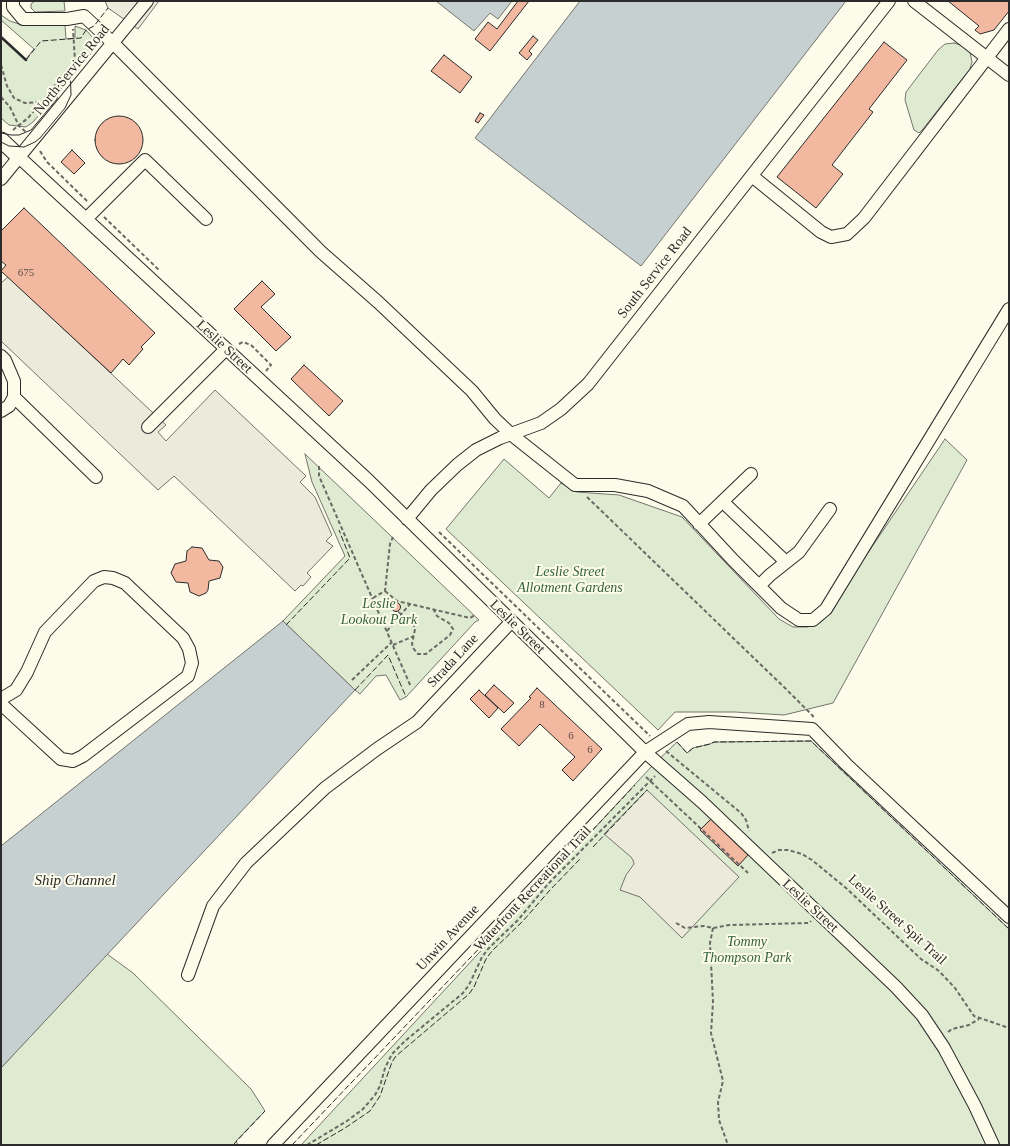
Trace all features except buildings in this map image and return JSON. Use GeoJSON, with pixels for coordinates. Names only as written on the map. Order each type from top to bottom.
{"type":"FeatureCollection","features":[{"type":"Feature","properties":{"kind":"main road","name":"Leslie Street"},"geometry":{"type":"LineString","coordinates":[[1,140],[19,157]]}},
{"type":"Feature","properties":{"kind":"street"},"geometry":{"type":"LineString","coordinates":[[13,1],[13,7],[23,19],[84,16],[314,245],[472,391],[495,419],[512,435],[575,485],[615,485],[648,491],[683,506],[759,586],[781,608],[796,619],[812,620],[823,613],[1009,310]]}},
{"type":"Feature","properties":{"kind":"street","name":"North Service Road"},"geometry":{"type":"LineString","coordinates":[[1,179],[114,44],[147,1]]}},
{"type":"Feature","properties":{"kind":"street","name":"South Service Road"},"geometry":{"type":"LineString","coordinates":[[407,519],[431,490],[476,450],[500,438],[542,423],[561,409],[588,384],[889,1]]}},
{"type":"Feature","properties":{"kind":"street"},"geometry":{"type":"LineString","coordinates":[[914,1],[1009,75]]}},
{"type":"Feature","properties":{"kind":"street"},"geometry":{"type":"LineString","coordinates":[[752,176],[821,232],[831,236],[847,234],[869,211],[1009,29]]}},
{"type":"Feature","properties":{"kind":"street","name":"Leslie Street"},"geometry":{"type":"LineString","coordinates":[[19,157],[86,219],[232,347],[645,752],[668,771],[896,987],[922,1015],[937,1038],[975,1106],[993,1145]]}},
{"type":"Feature","properties":{"kind":"street"},"geometry":{"type":"LineString","coordinates":[[86,219],[145,160],[206,219]]}},
{"type":"Feature","properties":{"kind":"street"},"geometry":{"type":"LineString","coordinates":[[148,427],[232,347]]}},
{"type":"Feature","properties":{"kind":"street"},"geometry":{"type":"LineString","coordinates":[[1,356],[5,360],[14,381],[14,397],[9,406],[1,411]]}},
{"type":"Feature","properties":{"kind":"street"},"geometry":{"type":"LineString","coordinates":[[14,397],[96,477]]}},
{"type":"Feature","properties":{"kind":"street"},"geometry":{"type":"LineString","coordinates":[[699,524],[751,474]]}},
{"type":"Feature","properties":{"kind":"street"},"geometry":{"type":"LineString","coordinates":[[723,502],[786,562]]}},
{"type":"Feature","properties":{"kind":"street"},"geometry":{"type":"LineString","coordinates":[[759,586],[800,552],[830,509]]}},
{"type":"Feature","properties":{"kind":"street"},"geometry":{"type":"LineString","coordinates":[[1,699],[16,690],[27,672],[45,632],[94,581],[104,577],[113,578],[124,584],[183,638],[192,663],[188,676],[83,756],[73,761],[61,759],[1,704]]}},
{"type":"Feature","properties":{"kind":"street","name":"Strada Lane"},"geometry":{"type":"LineString","coordinates":[[188,975],[213,906],[246,864],[325,788],[417,722],[512,621]]}},
{"type":"Feature","properties":{"kind":"street","name":"Unwin Avenue"},"geometry":{"type":"LineString","coordinates":[[273,1145],[645,752],[682,727],[695,723],[709,722],[812,729]]}},
{"type":"Feature","properties":{"kind":"street"},"geometry":{"type":"LineString","coordinates":[[812,729],[846,764],[1009,917]]}},
{"type":"Feature","properties":{"kind":"path"},"geometry":{"type":"LineString","coordinates":[[14,130],[28,118],[39,102],[75,61],[72,18]]}},
{"type":"Feature","properties":{"kind":"path"},"geometry":{"type":"LineString","coordinates":[[1,65],[8,88],[14,98],[25,102],[39,102]]}},
{"type":"Feature","properties":{"kind":"path"},"geometry":{"type":"LineString","coordinates":[[1,97],[10,107],[19,126]]}},
{"type":"Feature","properties":{"kind":"path"},"geometry":{"type":"LineString","coordinates":[[232,347],[243,342],[251,345],[271,365],[266,371]]}},
{"type":"Feature","properties":{"kind":"path"},"geometry":{"type":"LineString","coordinates":[[319,466],[319,476],[411,687]]}},
{"type":"Feature","properties":{"kind":"path"},"geometry":{"type":"LineString","coordinates":[[575,485],[813,716],[812,729]]}},
{"type":"Feature","properties":{"kind":"path"},"geometry":{"type":"LineString","coordinates":[[435,528],[645,732]]}},
{"type":"Feature","properties":{"kind":"path"},"geometry":{"type":"LineString","coordinates":[[385,592],[390,544],[393,536]]}},
{"type":"Feature","properties":{"kind":"path"},"geometry":{"type":"LineString","coordinates":[[373,598],[385,592]]}},
{"type":"Feature","properties":{"kind":"path"},"geometry":{"type":"LineString","coordinates":[[385,592],[397,601],[470,618],[475,615]]}},
{"type":"Feature","properties":{"kind":"path"},"geometry":{"type":"LineString","coordinates":[[387,631],[410,604]]}},
{"type":"Feature","properties":{"kind":"path"},"geometry":{"type":"LineString","coordinates":[[398,612],[413,623],[415,629],[413,648],[415,652],[422,655],[430,652],[452,632],[452,626],[437,616],[434,610]]}},
{"type":"Feature","properties":{"kind":"path"},"geometry":{"type":"LineString","coordinates":[[352,680],[392,643],[414,636]]}},
{"type":"Feature","properties":{"kind":"path"},"geometry":{"type":"LineString","coordinates":[[672,756],[741,813],[749,828],[752,851]]}},
{"type":"Feature","properties":{"kind":"path","name":"Waterfront Recreational Trail"},"geometry":{"type":"LineString","coordinates":[[307,1145],[352,1118],[363,1109],[380,1086],[385,1068],[392,1054],[463,993],[488,950],[518,920],[548,884],[656,774]]}},
{"type":"Feature","properties":{"kind":"path"},"geometry":{"type":"LineString","coordinates":[[646,778],[748,873]]}},
{"type":"Feature","properties":{"kind":"path","name":"Leslie Street Spit Trail"},"geometry":{"type":"LineString","coordinates":[[764,863],[773,852],[780,850],[797,852],[810,858],[846,888],[921,959],[939,972],[955,988],[974,1016],[979,1018]]}},
{"type":"Feature","properties":{"kind":"path"},"geometry":{"type":"LineString","coordinates":[[676,923],[685,928],[704,926],[713,928],[729,925],[809,923],[820,915]]}},
{"type":"Feature","properties":{"kind":"path"},"geometry":{"type":"LineString","coordinates":[[713,928],[710,943],[713,1002],[710,1033],[723,1081],[718,1102],[719,1120],[728,1145]]}},
{"type":"Feature","properties":{"kind":"path"},"geometry":{"type":"LineString","coordinates":[[937,1038],[952,1029],[969,1025],[979,1018],[1009,1028]]}},
{"type":"Feature","properties":{"kind":"green space"},"geometry":{"type":"Polygon","coordinates":[[[35,1],[64,1],[65,11],[35,12],[31,8],[31,4],[35,1]]]}},
{"type":"Feature","properties":{"kind":"green space"},"geometry":{"type":"Polygon","coordinates":[[[1,15],[10,21],[22,25],[65,25],[66,39],[75,38],[75,26],[86,30],[93,38],[95,49],[33,122],[26,127],[9,125],[1,118],[1,37],[26,59],[34,49],[1,20],[1,15]]]}},
{"type":"Feature","properties":{"kind":"green space"},"geometry":{"type":"Polygon","coordinates":[[[954,43],[963,46],[970,52],[972,62],[970,69],[919,133],[914,130],[905,100],[906,92],[938,50],[945,44],[954,43]]]}},
{"type":"Feature","properties":{"kind":"green space","name":"Leslie Street Allotment Gardens"},"geometry":{"type":"Polygon","coordinates":[[[945,439],[967,460],[833,703],[784,715],[735,712],[675,712],[658,730],[446,529],[504,459],[549,498],[561,483],[577,492],[619,495],[682,517],[779,619],[793,627],[807,627],[821,622],[945,439]]]}},
{"type":"Feature","properties":{"kind":"green space","name":"Leslie Lookout Park"},"geometry":{"type":"Polygon","coordinates":[[[305,454],[479,620],[475,622],[406,697],[400,700],[386,675],[376,676],[360,694],[283,621],[345,556],[312,482],[305,454]]]}},
{"type":"Feature","properties":{"kind":"green space","name":"Tommy Thompson Park"},"geometry":{"type":"Polygon","coordinates":[[[811,741],[1009,929],[1009,1145],[301,1145],[652,766],[677,742],[687,753],[693,748],[714,742],[811,741]]]}},
{"type":"Feature","properties":{"kind":"green space"},"geometry":{"type":"Polygon","coordinates":[[[107,954],[133,973],[251,1089],[265,1111],[236,1141],[238,1145],[1,1145],[1,1068],[107,954]]]}},
{"type":"Feature","properties":{"kind":"shaded area"},"geometry":{"type":"Polygon","coordinates":[[[105,1],[159,1],[138,29],[108,8],[105,1]]]}},
{"type":"Feature","properties":{"kind":"shaded area"},"geometry":{"type":"Polygon","coordinates":[[[8,277],[166,425],[158,432],[166,441],[215,390],[306,476],[300,482],[315,497],[332,535],[326,541],[333,546],[307,573],[311,577],[303,586],[301,585],[295,591],[174,476],[158,490],[1,341],[1,283],[8,277]]]}},
{"type":"Feature","properties":{"kind":"shaded area"},"geometry":{"type":"Polygon","coordinates":[[[647,790],[739,877],[682,938],[640,897],[620,890],[626,875],[634,864],[633,860],[604,834],[647,790]]]}},
{"type":"Feature","properties":{"kind":"water"},"geometry":{"type":"Polygon","coordinates":[[[436,1],[512,1],[498,19],[490,13],[474,31],[436,1]]]}},
{"type":"Feature","properties":{"kind":"water"},"geometry":{"type":"Polygon","coordinates":[[[580,1],[846,1],[641,266],[475,138],[580,1]]]}},
{"type":"Feature","properties":{"kind":"water","name":"Ship Channel"},"geometry":{"type":"Polygon","coordinates":[[[283,621],[355,690],[1,1068],[1,846],[283,621]]]}},
{"type":"Feature","properties":{"kind":"tram line"},"geometry":{"type":"LineString","coordinates":[[1,142],[9,146],[24,147],[40,138],[65,108],[71,95],[70,67]]}},
{"type":"Feature","properties":{"kind":"tram line"},"geometry":{"type":"LineString","coordinates":[[1,133],[19,135],[31,130],[57,99],[59,81]]}},
{"type":"Feature","properties":{"kind":"fence"},"geometry":{"type":"LineString","coordinates":[[26,60],[41,41],[81,38],[86,30],[94,26],[108,8]]}},
{"type":"Feature","properties":{"kind":"fence"},"geometry":{"type":"LineString","coordinates":[[286,625],[350,558],[339,530]]}},
{"type":"Feature","properties":{"kind":"fence"},"geometry":{"type":"LineString","coordinates":[[355,690],[388,655],[406,697]]}},
{"type":"Feature","properties":{"kind":"fence"},"geometry":{"type":"LineString","coordinates":[[677,742],[687,753],[693,748],[714,742],[811,741],[1009,929]]}},
{"type":"Feature","properties":{"kind":"fence"},"geometry":{"type":"LineString","coordinates":[[587,836],[635,785]]}},
{"type":"Feature","properties":{"kind":"fence"},"geometry":{"type":"LineString","coordinates":[[593,847],[647,790]]}},
{"type":"Feature","properties":{"kind":"fence"},"geometry":{"type":"LineString","coordinates":[[292,1145],[570,853]]}},
{"type":"Feature","properties":{"kind":"fence"},"geometry":{"type":"LineString","coordinates":[[316,1145],[370,1111],[380,1096],[396,1056],[469,994],[486,959],[492,951],[523,921],[581,858]]}},
{"type":"Feature","properties":{"kind":"fence"},"geometry":{"type":"LineString","coordinates":[[233,1145],[265,1111]]}},
{"type":"Feature","properties":{"kind":"wall"},"geometry":{"type":"LineString","coordinates":[[1,37],[26,60]]}}]}
